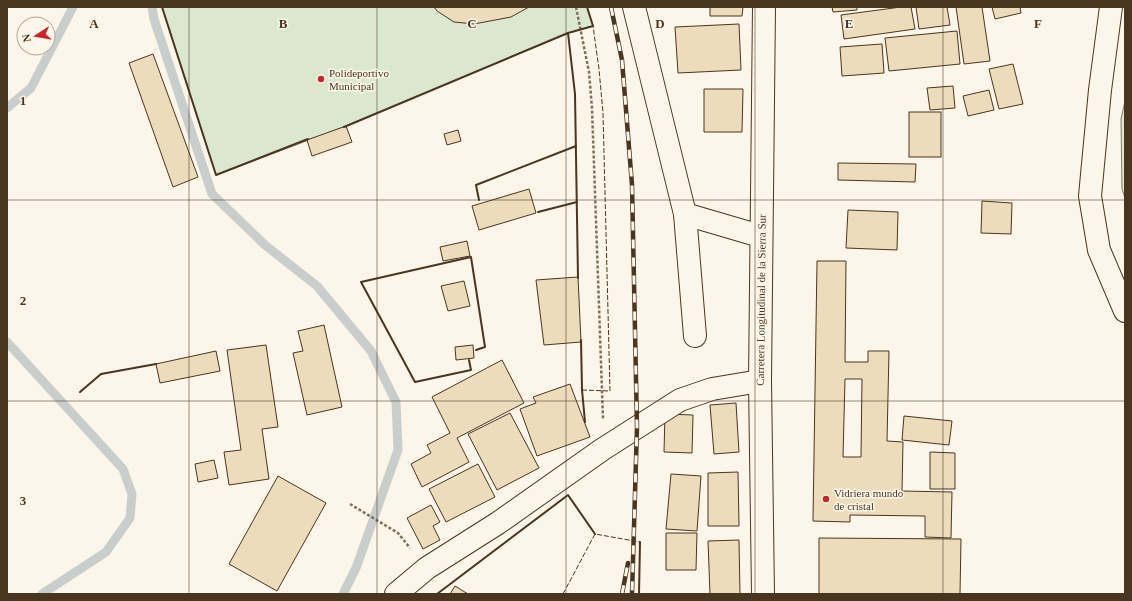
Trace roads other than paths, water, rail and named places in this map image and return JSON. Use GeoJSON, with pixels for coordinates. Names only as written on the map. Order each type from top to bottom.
{"type":"FeatureCollection","features":[{"type":"Feature","properties":{"kind":"main road"},"geometry":{"type":"LineString","coordinates":[[634,7],[685,214],[695,336]]}},
{"type":"Feature","properties":{"kind":"main road","name":"Carretera Longitudinal de la Sierra Sur"},"geometry":{"type":"LineString","coordinates":[[763,594],[760,381],[760,236],[764,7]]}},
{"type":"Feature","properties":{"kind":"main road"},"geometry":{"type":"LineString","coordinates":[[1111,7],[1100,90],[1090,196],[1099,250],[1125,311]]}},
{"type":"Feature","properties":{"kind":"main road"},"geometry":{"type":"LineString","coordinates":[[685,214],[760,236]]}},
{"type":"Feature","properties":{"kind":"main road"},"geometry":{"type":"LineString","coordinates":[[396,594],[427,568],[498,523],[603,449],[680,400],[712,389],[760,381]]}},
{"type":"Feature","properties":{"kind":"waterway"},"geometry":{"type":"LineString","coordinates":[[7,108],[31,88],[73,7]]}},
{"type":"Feature","properties":{"kind":"waterway"},"geometry":{"type":"LineString","coordinates":[[152,7],[154,19],[212,194],[265,245],[317,286],[371,351],[396,402],[398,450],[356,568],[343,594]]}},
{"type":"Feature","properties":{"kind":"waterway"},"geometry":{"type":"LineString","coordinates":[[7,342],[123,469],[132,494],[130,518],[106,552],[42,594]]}},
{"type":"Feature","properties":{"kind":"railway"},"geometry":{"type":"LineString","coordinates":[[611,7],[622,60],[632,185],[637,427],[632,594]]}},
{"type":"Feature","properties":{"kind":"railway"},"geometry":{"type":"LineString","coordinates":[[622,594],[628,563]]}},
{"type":"Feature","properties":{"kind":"place","name":"Polideportivo Municipal"},"geometry":{"type":"Point","coordinates":[321,79]}},
{"type":"Feature","properties":{"kind":"place","name":"Vidriera mundo de cristal"},"geometry":{"type":"Point","coordinates":[826,499]}}]}
